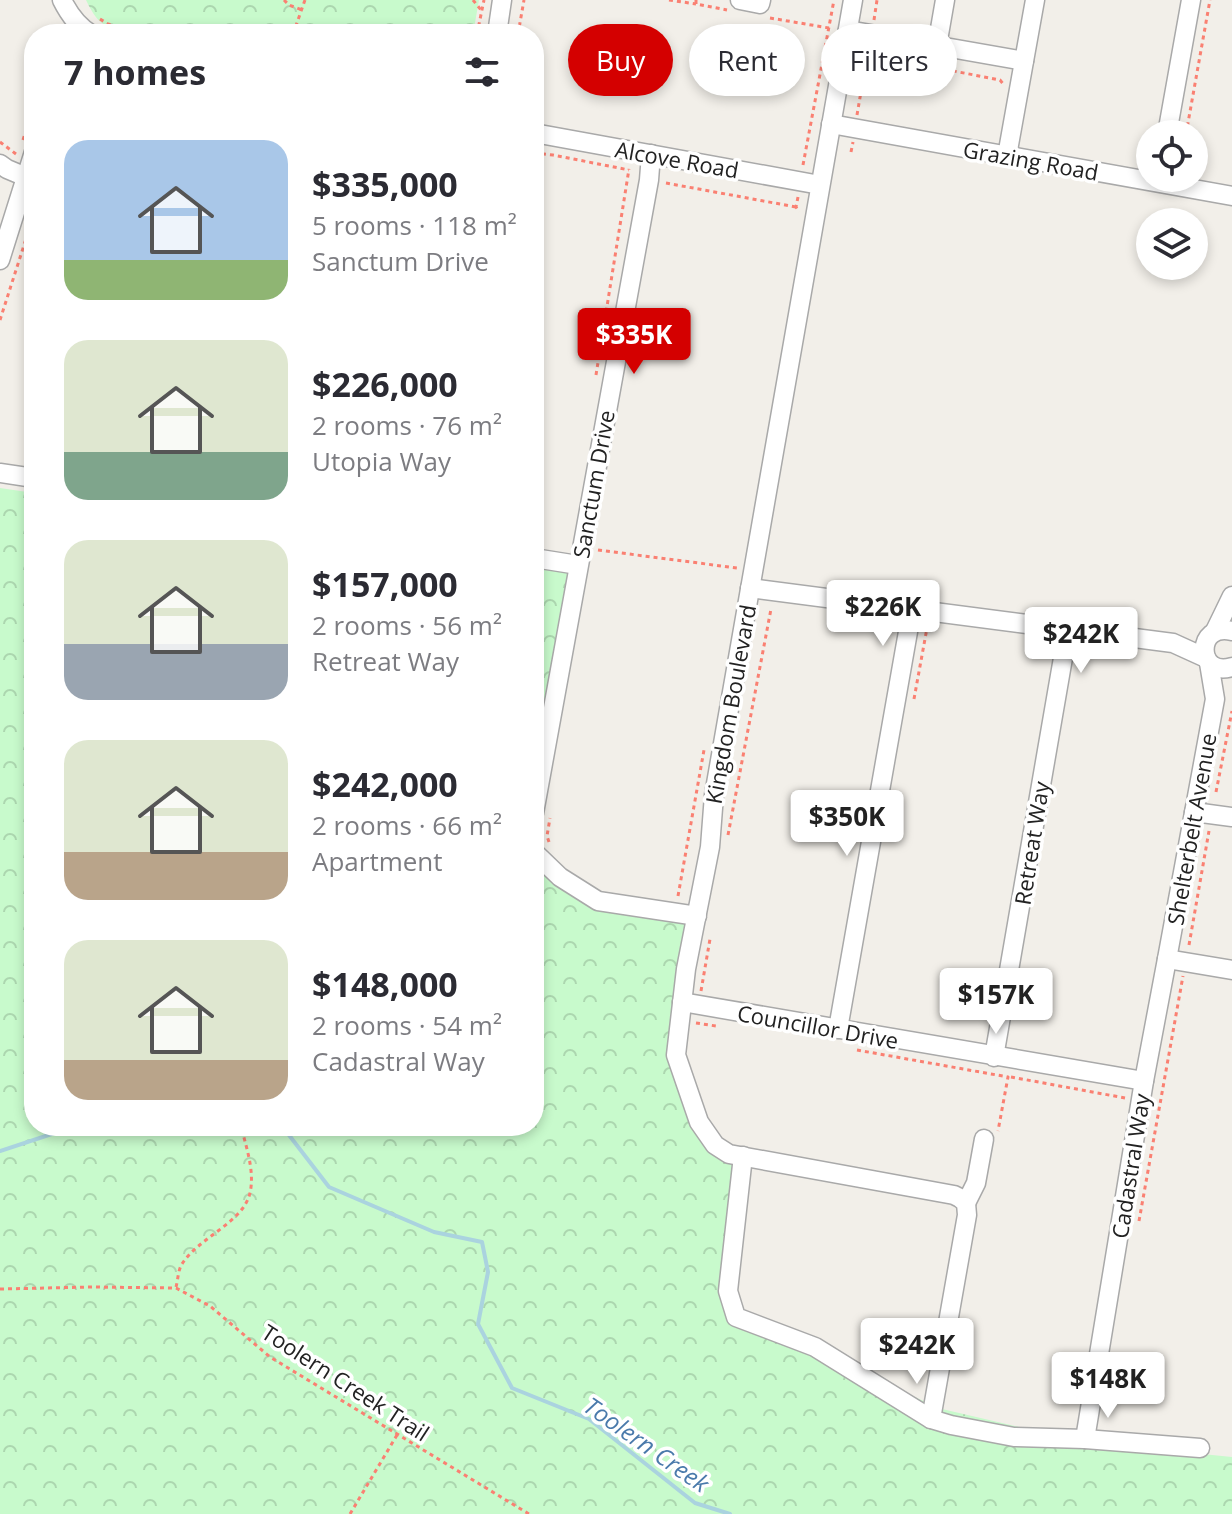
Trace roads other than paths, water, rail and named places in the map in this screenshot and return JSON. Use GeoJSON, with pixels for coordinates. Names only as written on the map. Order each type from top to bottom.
{"type":"FeatureCollection","features":[{"type":"Feature","properties":{"kind":"street"},"geometry":{"type":"LineString","coordinates":[[62,0],[70,16],[82,24]]}},
{"type":"Feature","properties":{"kind":"street"},"geometry":{"type":"LineString","coordinates":[[498,24],[502,0]]}},
{"type":"Feature","properties":{"kind":"street"},"geometry":{"type":"LineString","coordinates":[[740,0],[760,4],[761,0]]}},
{"type":"Feature","properties":{"kind":"street","name":"Kingdom Boulevard"},"geometry":{"type":"LineString","coordinates":[[849,24],[853,0]]}},
{"type":"Feature","properties":{"kind":"street"},"geometry":{"type":"LineString","coordinates":[[941,24],[945,0]]}},
{"type":"Feature","properties":{"kind":"street"},"geometry":{"type":"LineString","coordinates":[[1007,156],[1017,60],[1035,0]]}},
{"type":"Feature","properties":{"kind":"street"},"geometry":{"type":"LineString","coordinates":[[1170,120],[1191,0]]}},
{"type":"Feature","properties":{"kind":"street"},"geometry":{"type":"LineString","coordinates":[[957,50],[1017,60]]}},
{"type":"Feature","properties":{"kind":"street","name":"Kingdom Boulevard"},"geometry":{"type":"LineString","coordinates":[[836,96],[714,795],[710,847],[697,916],[690,1004],[676,1055],[699,1122],[715,1145],[729,1154],[954,1195],[966,1203]]}},
{"type":"Feature","properties":{"kind":"street","name":"Grazing Road"},"geometry":{"type":"LineString","coordinates":[[831,124],[860,120],[1007,156],[1136,173]]}},
{"type":"Feature","properties":{"kind":"street","name":"Alcove Road"},"geometry":{"type":"LineString","coordinates":[[544,135],[820,185]]}},
{"type":"Feature","properties":{"kind":"street","name":"Sanctum Drive"},"geometry":{"type":"LineString","coordinates":[[544,757],[649,180],[651,154]]}},
{"type":"Feature","properties":{"kind":"street"},"geometry":{"type":"LineString","coordinates":[[0,164],[24,176]]}},
{"type":"Feature","properties":{"kind":"street"},"geometry":{"type":"LineString","coordinates":[[0,260],[24,183]]}},
{"type":"Feature","properties":{"kind":"street","name":"Grazing Road"},"geometry":{"type":"LineString","coordinates":[[1208,190],[1232,196]]}},
{"type":"Feature","properties":{"kind":"street"},"geometry":{"type":"LineString","coordinates":[[0,473],[24,477]]}},
{"type":"Feature","properties":{"kind":"street"},"geometry":{"type":"LineString","coordinates":[[544,560],[578,565]]}},
{"type":"Feature","properties":{"kind":"street"},"geometry":{"type":"LineString","coordinates":[[750,588],[1173,643],[1219,668],[1232,669]]}},
{"type":"Feature","properties":{"kind":"street"},"geometry":{"type":"LineString","coordinates":[[1173,643],[1219,632],[1225,608],[1232,596]]}},
{"type":"Feature","properties":{"kind":"street"},"geometry":{"type":"LineString","coordinates":[[838,1029],[912,609]]}},
{"type":"Feature","properties":{"kind":"street","name":"Retreat Way"},"geometry":{"type":"LineString","coordinates":[[994,1057],[1068,629]]}},
{"type":"Feature","properties":{"kind":"street","name":"Shelterbelt Avenue"},"geometry":{"type":"LineString","coordinates":[[1176,961],[1203,813],[1215,699],[1204,645],[1219,632]]}},
{"type":"Feature","properties":{"kind":"street","name":"Shelterbelt Avenue"},"geometry":{"type":"LineString","coordinates":[[1215,699],[1226,685],[1232,669]]}},
{"type":"Feature","properties":{"kind":"street"},"geometry":{"type":"LineString","coordinates":[[1203,813],[1232,817]]}},
{"type":"Feature","properties":{"kind":"street"},"geometry":{"type":"LineString","coordinates":[[544,862],[560,877],[598,901],[697,916]]}},
{"type":"Feature","properties":{"kind":"street"},"geometry":{"type":"LineString","coordinates":[[1176,961],[1232,970]]}},
{"type":"Feature","properties":{"kind":"street","name":"Cadastral Way"},"geometry":{"type":"LineString","coordinates":[[1085,1439],[1144,1081],[1176,961]]}},
{"type":"Feature","properties":{"kind":"street","name":"Councillor Drive"},"geometry":{"type":"LineString","coordinates":[[690,1004],[1144,1081]]}},
{"type":"Feature","properties":{"kind":"street"},"geometry":{"type":"LineString","coordinates":[[931,1419],[967,1215],[966,1203],[990,1139]]}},
{"type":"Feature","properties":{"kind":"street"},"geometry":{"type":"LineString","coordinates":[[743,1156],[728,1291],[736,1317],[815,1347],[931,1419],[951,1425],[1014,1437],[1200,1448]]}},
{"type":"Feature","properties":{"kind":"waterway","name":"Toolern Creek"},"geometry":{"type":"LineString","coordinates":[[0,1151],[46,1136]]}},
{"type":"Feature","properties":{"kind":"waterway","name":"Toolern Creek"},"geometry":{"type":"LineString","coordinates":[[290,1136],[329,1187],[434,1232],[482,1242],[488,1272],[478,1324],[512,1388],[589,1419],[695,1503],[730,1514]]}}]}
